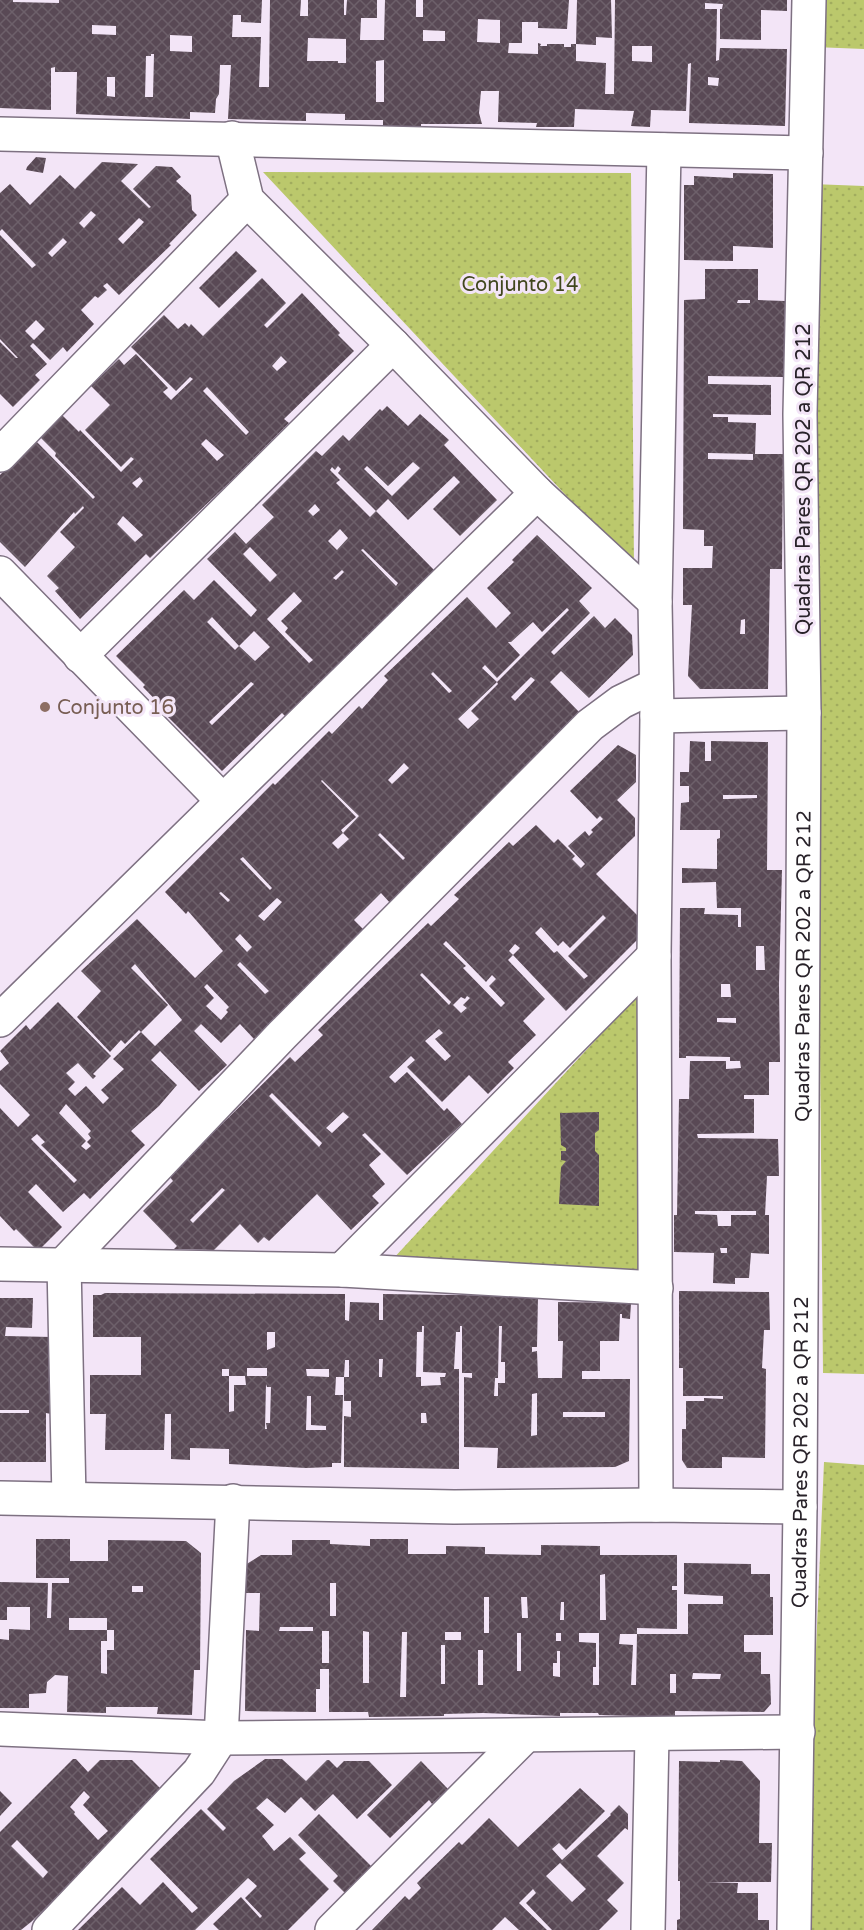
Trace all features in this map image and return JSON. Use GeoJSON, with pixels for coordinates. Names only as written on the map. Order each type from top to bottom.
{"type":"FeatureCollection","features":[{"type":"Feature","properties":{"kind":"street","name":"Quadras Pares QR 202 a QR 212"},"geometry":{"type":"LineString","coordinates":[[794,1930],[800,1508],[804,712],[800,414],[809,0]]}},
{"type":"Feature","properties":{"kind":"street"},"geometry":{"type":"LineString","coordinates":[[0,134],[806,153]]}},
{"type":"Feature","properties":{"kind":"street"},"geometry":{"type":"LineString","coordinates":[[232,138],[247,200],[537,493],[655,602]]}},
{"type":"Feature","properties":{"kind":"street"},"geometry":{"type":"LineString","coordinates":[[656,1505],[654,956],[657,700],[655,602],[664,150]]}},
{"type":"Feature","properties":{"kind":"street"},"geometry":{"type":"LineString","coordinates":[[0,455],[247,200]]}},
{"type":"Feature","properties":{"kind":"street"},"geometry":{"type":"LineString","coordinates":[[80,656],[393,345]]}},
{"type":"Feature","properties":{"kind":"street"},"geometry":{"type":"LineString","coordinates":[[0,1020],[537,493]]}},
{"type":"Feature","properties":{"kind":"street"},"geometry":{"type":"LineString","coordinates":[[0,573],[223,801]]}},
{"type":"Feature","properties":{"kind":"street"},"geometry":{"type":"LineString","coordinates":[[69,1498],[64,1264],[282,1035],[590,725],[621,702],[657,700],[804,712]]}},
{"type":"Feature","properties":{"kind":"street"},"geometry":{"type":"LineString","coordinates":[[342,1270],[654,956]]}},
{"type":"Feature","properties":{"kind":"street"},"geometry":{"type":"LineString","coordinates":[[0,1264],[342,1270],[656,1288]]}},
{"type":"Feature","properties":{"kind":"street"},"geometry":{"type":"LineString","coordinates":[[0,1498],[454,1507],[656,1505],[800,1508]]}},
{"type":"Feature","properties":{"kind":"street"},"geometry":{"type":"LineString","coordinates":[[49,1930],[199,1772],[222,1738],[232,1501]]}},
{"type":"Feature","properties":{"kind":"street"},"geometry":{"type":"LineString","coordinates":[[0,1729],[222,1738],[798,1732]]}},
{"type":"Feature","properties":{"kind":"street"},"geometry":{"type":"LineString","coordinates":[[643,1925],[652,1735]]}},
{"type":"Feature","properties":{"kind":"street"},"geometry":{"type":"LineString","coordinates":[[332,1930],[525,1736]]}},
{"type":"Feature","properties":{"kind":"green space"},"geometry":{"type":"Polygon","coordinates":[[[815,0],[864,0],[864,49],[814,47],[815,0]]]}},
{"type":"Feature","properties":{"kind":"green space","name":"Conjunto 14"},"geometry":{"type":"Polygon","coordinates":[[[263,172],[631,173],[634,568],[263,172]]]}},
{"type":"Feature","properties":{"kind":"green space"},"geometry":{"type":"Polygon","coordinates":[[[812,184],[864,186],[864,1374],[823,1373],[812,184]]]}},
{"type":"Feature","properties":{"kind":"green space"},"geometry":{"type":"Polygon","coordinates":[[[640,992],[647,1279],[392,1260],[640,992]]]}},
{"type":"Feature","properties":{"kind":"green space"},"geometry":{"type":"Polygon","coordinates":[[[824,1462],[864,1465],[864,1930],[804,1930],[824,1462]]]}},
{"type":"Feature","properties":{"kind":"building"},"geometry":{"type":"Polygon","coordinates":[[[0,0],[59,3],[59,0],[262,0],[261,23],[241,22],[241,15],[233,15],[232,37],[261,37],[259,87],[269,87],[270,0],[301,0],[300,16],[308,16],[308,0],[344,0],[344,15],[346,15],[347,0],[377,0],[377,18],[361,18],[360,40],[384,40],[385,0],[416,0],[416,17],[423,17],[423,0],[569,0],[567,29],[538,28],[538,22],[522,22],[522,43],[509,43],[508,53],[538,54],[538,43],[541,44],[540,46],[564,44],[564,47],[576,44],[576,61],[606,63],[605,94],[614,94],[615,0],[787,0],[787,11],[761,10],[761,40],[720,39],[720,9],[723,4],[705,3],[705,9],[717,9],[716,61],[719,60],[720,48],[787,49],[785,126],[689,123],[691,63],[688,64],[686,111],[651,110],[650,127],[631,126],[634,111],[575,109],[574,127],[536,127],[537,123],[498,122],[499,91],[481,91],[479,113],[482,124],[421,124],[421,128],[383,128],[383,120],[345,120],[345,114],[306,113],[306,121],[228,119],[231,65],[220,65],[219,94],[216,99],[215,113],[190,112],[190,119],[76,114],[77,72],[55,72],[55,67],[51,68],[51,110],[0,108],[0,0]],[[478,19],[477,42],[500,43],[500,20],[478,19]],[[92,25],[92,34],[116,35],[116,26],[92,25]],[[423,30],[423,41],[445,41],[445,31],[423,30]],[[170,35],[170,51],[192,52],[192,36],[170,35]],[[308,38],[307,61],[338,61],[338,63],[346,63],[346,39],[308,38]],[[632,46],[632,61],[652,62],[652,46],[632,46]],[[154,54],[146,56],[145,97],[153,97],[154,54]],[[384,60],[376,61],[376,102],[384,102],[384,60]],[[107,77],[107,96],[115,97],[115,77],[107,77]],[[708,77],[708,85],[718,86],[719,78],[708,77]]]}},
{"type":"Feature","properties":{"kind":"building"},"geometry":{"type":"Polygon","coordinates":[[[577,0],[611,0],[612,38],[596,37],[596,45],[576,44],[577,0]]]}},
{"type":"Feature","properties":{"kind":"building"},"geometry":{"type":"Polygon","coordinates":[[[36,157],[46,158],[43,173],[26,170],[36,157]]]}},
{"type":"Feature","properties":{"kind":"building"},"geometry":{"type":"Polygon","coordinates":[[[102,162],[138,164],[121,181],[149,208],[151,207],[133,189],[156,166],[172,167],[181,177],[176,181],[191,195],[192,210],[197,215],[169,244],[171,245],[119,295],[107,283],[103,286],[107,290],[98,298],[95,296],[81,310],[94,324],[67,352],[63,347],[50,360],[33,343],[30,346],[47,364],[35,375],[40,380],[13,407],[0,394],[0,342],[18,358],[0,339],[0,235],[32,268],[36,265],[2,229],[0,231],[0,193],[10,184],[30,205],[60,175],[75,189],[102,162]],[[91,211],[79,223],[84,228],[96,215],[91,211]],[[139,218],[118,239],[123,244],[144,222],[139,218]],[[63,238],[48,253],[52,257],[67,242],[63,238]],[[36,320],[25,331],[34,340],[45,329],[36,320]]]}},
{"type":"Feature","properties":{"kind":"building"},"geometry":{"type":"Polygon","coordinates":[[[733,173],[773,174],[773,248],[733,246],[733,261],[684,260],[684,185],[694,185],[694,176],[733,178],[733,173]]]}},
{"type":"Feature","properties":{"kind":"building"},"geometry":{"type":"Polygon","coordinates":[[[236,251],[257,271],[219,308],[199,288],[236,251]]]}},
{"type":"Feature","properties":{"kind":"building"},"geometry":{"type":"Polygon","coordinates":[[[705,269],[758,269],[758,300],[785,301],[784,377],[708,376],[708,384],[771,385],[771,415],[713,414],[713,417],[728,417],[728,422],[756,423],[755,454],[783,454],[782,569],[770,569],[768,689],[700,689],[688,676],[692,605],[683,605],[683,568],[712,568],[713,546],[704,546],[704,530],[683,529],[684,300],[705,299],[705,269]],[[738,300],[737,303],[750,303],[750,300],[738,300]],[[708,453],[708,459],[753,460],[753,454],[708,453]],[[745,619],[741,620],[740,634],[745,634],[745,619]]]}},
{"type":"Feature","properties":{"kind":"building"},"geometry":{"type":"Polygon","coordinates":[[[262,278],[286,303],[264,325],[267,328],[302,293],[354,351],[284,419],[289,423],[234,478],[150,558],[146,554],[80,619],[55,591],[59,588],[47,576],[75,547],[60,532],[84,508],[83,506],[75,514],[74,512],[25,567],[0,542],[0,475],[35,440],[93,499],[95,497],[39,436],[61,414],[121,472],[134,459],[131,457],[121,467],[85,430],[110,405],[91,386],[119,359],[124,365],[136,354],[168,388],[163,392],[171,400],[193,379],[190,377],[176,391],[131,347],[164,315],[178,329],[185,323],[189,327],[191,324],[203,336],[262,278]],[[281,356],[272,366],[277,371],[287,362],[281,356]],[[207,387],[203,391],[246,435],[249,432],[207,387]],[[206,439],[201,444],[217,461],[224,455],[206,439]],[[140,477],[132,483],[137,488],[143,481],[140,477]],[[123,516],[117,524],[135,542],[143,535],[123,516]]]}},
{"type":"Feature","properties":{"kind":"building"},"geometry":{"type":"Polygon","coordinates":[[[387,406],[408,426],[420,414],[449,440],[444,445],[497,500],[460,536],[433,509],[460,482],[454,476],[408,520],[388,499],[376,511],[434,570],[325,679],[285,716],[282,713],[222,771],[167,716],[169,714],[143,687],[145,685],[116,656],[184,590],[194,600],[214,580],[251,617],[257,610],[207,559],[235,532],[246,544],[274,517],[262,505],[316,451],[322,456],[343,435],[349,441],[380,409],[382,411],[387,406]],[[413,462],[388,486],[367,466],[364,469],[392,496],[420,468],[413,462]],[[338,466],[335,470],[332,467],[330,470],[340,480],[336,483],[370,517],[376,511],[338,473],[341,469],[338,466]],[[315,504],[308,511],[313,516],[320,510],[315,504]],[[340,529],[328,541],[337,550],[348,538],[340,529]],[[250,547],[243,554],[270,582],[277,575],[250,547]],[[363,549],[361,550],[396,586],[398,583],[363,549]],[[342,570],[333,578],[336,580],[344,572],[342,570]],[[294,592],[267,619],[309,663],[313,660],[285,632],[288,628],[281,621],[302,601],[294,592]],[[212,617],[207,622],[235,650],[239,646],[212,617]],[[254,631],[239,646],[255,661],[270,647],[254,631]],[[251,682],[209,722],[212,725],[254,684],[251,682]]]}},
{"type":"Feature","properties":{"kind":"building"},"geometry":{"type":"Polygon","coordinates":[[[537,535],[592,588],[579,601],[590,613],[551,652],[554,655],[594,616],[605,628],[615,618],[632,635],[633,655],[589,698],[561,671],[550,682],[582,715],[391,904],[381,893],[354,920],[365,931],[254,1039],[240,1024],[221,1043],[201,1024],[194,1031],[227,1065],[199,1091],[160,1051],[151,1060],[177,1085],[159,1106],[131,1131],[145,1145],[90,1199],[84,1193],[63,1212],[36,1184],[28,1192],[62,1227],[38,1251],[0,1216],[0,1108],[18,1127],[30,1115],[0,1084],[0,1071],[9,1063],[0,1051],[26,1025],[30,1030],[58,1002],[111,1056],[93,1074],[96,1076],[93,1079],[78,1063],[66,1073],[75,1082],[68,1089],[75,1096],[86,1086],[103,1104],[109,1098],[101,1090],[124,1069],[113,1059],[141,1032],[139,1030],[125,1044],[121,1040],[110,1052],[77,1017],[101,991],[81,971],[137,919],[195,978],[223,951],[188,911],[186,914],[165,892],[273,783],[275,785],[329,731],[332,734],[359,706],[362,709],[388,680],[384,676],[467,597],[496,628],[511,613],[487,588],[537,535]],[[567,608],[542,632],[533,622],[511,642],[508,642],[520,655],[497,678],[485,665],[482,668],[497,682],[569,610],[567,608]],[[433,672],[431,674],[449,693],[452,691],[433,672]],[[531,677],[511,697],[515,701],[535,680],[531,677]],[[497,682],[458,719],[468,729],[479,719],[471,711],[498,684],[497,682]],[[404,763],[388,780],[392,784],[409,768],[404,763]],[[322,780],[356,817],[341,830],[343,833],[359,816],[322,780]],[[343,833],[332,843],[338,849],[349,839],[343,833]],[[380,833],[378,835],[403,860],[405,858],[380,833]],[[243,857],[240,859],[270,890],[272,888],[243,857]],[[221,892],[219,893],[228,902],[230,900],[221,892]],[[277,898],[258,916],[264,921],[282,902],[277,898]],[[240,934],[235,939],[247,952],[252,947],[240,934]],[[240,962],[237,965],[265,994],[269,991],[240,962]],[[135,964],[131,968],[168,1005],[141,1032],[155,1046],[182,1020],[135,964]],[[207,984],[204,987],[214,998],[206,1006],[221,1020],[229,1007],[207,984]],[[66,1104],[59,1113],[86,1141],[81,1146],[86,1150],[91,1146],[87,1142],[91,1138],[88,1134],[91,1131],[66,1104]],[[37,1134],[31,1139],[74,1183],[77,1180],[41,1145],[45,1142],[37,1134]]]}},
{"type":"Feature","properties":{"kind":"building"},"geometry":{"type":"Polygon","coordinates":[[[690,741],[705,742],[705,761],[711,761],[711,741],[768,742],[767,870],[782,870],[779,984],[780,1062],[769,1062],[769,1095],[744,1095],[744,1099],[754,1099],[754,1133],[697,1134],[698,1138],[778,1139],[779,1176],[767,1176],[765,1215],[769,1215],[769,1254],[751,1253],[749,1278],[735,1278],[735,1284],[713,1283],[714,1253],[674,1252],[679,1099],[689,1099],[690,1061],[726,1061],[726,1069],[741,1068],[740,1061],[730,1061],[730,1057],[686,1056],[686,1058],[679,1058],[680,908],[705,908],[704,914],[738,915],[738,927],[741,927],[741,908],[717,908],[716,882],[682,883],[682,868],[717,869],[717,839],[720,838],[720,830],[680,830],[681,803],[689,802],[689,786],[680,786],[680,772],[689,772],[690,741]],[[723,795],[723,799],[757,798],[757,795],[723,795]],[[756,946],[756,970],[765,970],[764,946],[756,946]],[[721,984],[721,997],[731,997],[730,984],[721,984]],[[717,1018],[717,1022],[736,1023],[736,1018],[717,1018]],[[695,1211],[695,1214],[717,1215],[718,1226],[731,1226],[731,1215],[756,1215],[756,1211],[695,1211]],[[720,1248],[721,1253],[727,1253],[727,1248],[720,1248]]]}},
{"type":"Feature","properties":{"kind":"building"},"geometry":{"type":"Polygon","coordinates":[[[618,745],[636,755],[636,782],[617,800],[635,818],[635,836],[596,874],[638,916],[637,940],[566,1011],[513,955],[508,960],[545,999],[523,1021],[536,1035],[508,1062],[514,1068],[488,1094],[469,1075],[442,1102],[407,1067],[415,1060],[411,1056],[389,1077],[395,1083],[407,1072],[444,1111],[447,1108],[462,1124],[407,1175],[365,1133],[362,1135],[381,1154],[369,1165],[385,1184],[372,1196],[379,1203],[351,1230],[317,1194],[269,1241],[264,1237],[258,1243],[240,1224],[214,1250],[174,1249],[177,1246],[143,1211],[173,1181],[169,1176],[290,1057],[295,1062],[323,1035],[318,1030],[428,923],[431,926],[459,899],[454,895],[509,842],[513,846],[536,825],[554,843],[558,839],[575,856],[572,859],[581,868],[585,864],[568,846],[585,831],[589,836],[593,832],[591,830],[603,819],[600,816],[597,819],[570,791],[618,745]],[[603,915],[570,948],[563,941],[558,946],[541,927],[535,933],[554,953],[557,951],[584,979],[588,976],[568,956],[606,918],[603,915]],[[446,941],[443,944],[466,966],[463,968],[501,1007],[505,1003],[489,986],[496,979],[492,975],[486,982],[446,941]],[[515,944],[509,951],[513,955],[520,948],[515,944]],[[422,973],[420,975],[449,1005],[451,1002],[422,973]],[[461,997],[453,1005],[461,1013],[467,1008],[463,1005],[470,998],[461,997]],[[439,1029],[425,1041],[445,1061],[451,1056],[435,1039],[443,1033],[439,1029]],[[272,1093],[269,1096],[319,1147],[322,1143],[272,1093]],[[343,1112],[326,1128],[332,1133],[349,1117],[343,1112]],[[222,1188],[190,1220],[193,1223],[225,1190],[222,1188]]]}},
{"type":"Feature","properties":{"kind":"building"},"geometry":{"type":"Polygon","coordinates":[[[599,1112],[599,1130],[595,1133],[595,1151],[599,1155],[599,1206],[559,1204],[561,1167],[566,1161],[561,1160],[561,1151],[566,1151],[566,1148],[561,1145],[560,1113],[599,1112]]]}},
{"type":"Feature","properties":{"kind":"building"},"geometry":{"type":"Polygon","coordinates":[[[679,1291],[769,1292],[770,1330],[764,1330],[762,1368],[766,1369],[765,1458],[722,1457],[722,1468],[687,1468],[682,1460],[682,1429],[686,1429],[686,1401],[704,1401],[704,1398],[723,1399],[723,1396],[683,1396],[683,1368],[679,1368],[679,1291]]]}},
{"type":"Feature","properties":{"kind":"building"},"geometry":{"type":"Polygon","coordinates":[[[105,1293],[345,1294],[345,1320],[349,1321],[350,1302],[379,1303],[379,1320],[383,1320],[383,1294],[538,1296],[537,1347],[532,1347],[532,1352],[537,1351],[538,1378],[562,1378],[563,1341],[558,1341],[558,1302],[631,1303],[630,1319],[622,1318],[620,1314],[619,1341],[600,1341],[600,1371],[582,1371],[582,1379],[630,1379],[629,1461],[615,1467],[497,1468],[498,1448],[464,1447],[464,1377],[472,1378],[472,1373],[462,1373],[462,1326],[460,1326],[460,1332],[456,1332],[454,1369],[459,1369],[459,1469],[344,1467],[344,1416],[351,1417],[351,1401],[344,1401],[344,1377],[336,1377],[335,1395],[343,1395],[341,1463],[332,1463],[332,1467],[229,1464],[229,1449],[190,1448],[190,1460],[171,1459],[171,1414],[165,1414],[164,1450],[105,1450],[106,1414],[90,1414],[90,1375],[141,1375],[141,1337],[93,1337],[93,1295],[105,1293]],[[422,1326],[422,1332],[417,1332],[416,1377],[421,1377],[421,1386],[441,1385],[440,1377],[445,1377],[446,1373],[423,1372],[424,1326],[422,1326]],[[499,1326],[498,1378],[495,1378],[494,1396],[498,1396],[498,1383],[505,1383],[505,1362],[501,1362],[502,1326],[499,1326]],[[267,1332],[267,1350],[275,1347],[275,1332],[267,1332]],[[379,1359],[379,1377],[382,1377],[383,1359],[379,1359]],[[345,1360],[344,1377],[349,1377],[349,1360],[345,1360]],[[247,1368],[247,1376],[267,1376],[267,1368],[247,1368]],[[222,1369],[222,1376],[229,1376],[229,1369],[222,1369]],[[306,1369],[307,1376],[329,1377],[329,1369],[306,1369]],[[229,1376],[229,1412],[234,1411],[234,1385],[246,1385],[245,1376],[229,1376]],[[266,1384],[265,1429],[267,1429],[266,1423],[270,1423],[271,1387],[267,1387],[266,1384]],[[537,1393],[532,1394],[531,1436],[537,1435],[537,1393]],[[307,1396],[306,1430],[326,1430],[326,1426],[311,1425],[311,1396],[307,1396]],[[563,1412],[563,1417],[605,1417],[605,1412],[563,1412]],[[421,1413],[421,1423],[427,1423],[426,1413],[421,1413]]]}},
{"type":"Feature","properties":{"kind":"building"},"geometry":{"type":"Polygon","coordinates":[[[0,1298],[33,1298],[32,1328],[6,1327],[5,1336],[52,1337],[51,1414],[46,1413],[46,1462],[0,1462],[0,1413],[29,1413],[29,1410],[0,1410],[0,1298]]]}},
{"type":"Feature","properties":{"kind":"building"},"geometry":{"type":"Polygon","coordinates":[[[36,1539],[70,1539],[70,1561],[108,1561],[108,1540],[186,1541],[201,1553],[200,1670],[194,1670],[192,1715],[157,1714],[158,1707],[106,1707],[106,1713],[67,1712],[68,1676],[55,1675],[47,1682],[46,1693],[29,1694],[29,1708],[0,1708],[0,1639],[9,1640],[9,1629],[30,1630],[30,1607],[7,1607],[7,1620],[0,1620],[0,1582],[48,1583],[47,1618],[51,1618],[52,1583],[69,1583],[69,1578],[36,1578],[36,1539]],[[132,1586],[132,1592],[143,1592],[143,1586],[132,1586]],[[69,1618],[69,1630],[107,1630],[107,1618],[69,1618]],[[107,1630],[107,1641],[101,1641],[101,1673],[107,1674],[107,1650],[114,1650],[114,1630],[107,1630]]]}},
{"type":"Feature","properties":{"kind":"building"},"geometry":{"type":"Polygon","coordinates":[[[370,1539],[408,1539],[408,1554],[446,1554],[446,1546],[485,1547],[485,1554],[541,1555],[541,1545],[600,1546],[600,1555],[677,1555],[677,1586],[672,1586],[672,1590],[677,1590],[677,1629],[637,1628],[637,1634],[688,1634],[688,1604],[723,1604],[723,1596],[684,1594],[684,1563],[751,1564],[751,1574],[770,1574],[770,1597],[773,1597],[773,1635],[744,1635],[744,1652],[761,1652],[761,1674],[770,1674],[771,1704],[764,1712],[675,1711],[675,1717],[599,1715],[598,1713],[560,1713],[560,1716],[483,1713],[369,1717],[368,1712],[329,1712],[329,1669],[320,1669],[320,1689],[316,1689],[316,1712],[245,1711],[246,1630],[259,1631],[260,1593],[244,1593],[245,1565],[261,1555],[292,1555],[292,1540],[330,1540],[330,1544],[370,1546],[370,1539]],[[605,1574],[600,1575],[600,1620],[606,1620],[605,1574]],[[330,1583],[330,1616],[336,1616],[336,1583],[330,1583]],[[484,1597],[484,1633],[489,1633],[489,1597],[484,1597]],[[521,1597],[522,1618],[528,1618],[527,1597],[521,1597]],[[561,1602],[560,1620],[564,1620],[564,1602],[561,1602]],[[280,1627],[279,1631],[313,1631],[313,1627],[280,1627]],[[322,1631],[322,1663],[329,1663],[329,1631],[322,1631]],[[363,1631],[363,1683],[369,1683],[369,1632],[363,1631]],[[402,1632],[400,1697],[406,1697],[407,1632],[402,1632]],[[445,1632],[445,1640],[461,1640],[461,1632],[445,1632]],[[517,1633],[517,1671],[521,1671],[521,1633],[517,1633]],[[556,1633],[556,1641],[561,1641],[561,1633],[556,1633]],[[579,1633],[579,1642],[596,1643],[596,1667],[593,1667],[593,1685],[599,1685],[599,1633],[579,1633]],[[620,1634],[619,1644],[633,1645],[631,1685],[636,1685],[637,1634],[620,1634]],[[441,1645],[441,1684],[445,1684],[445,1645],[441,1645]],[[478,1650],[478,1685],[483,1685],[483,1650],[478,1650]],[[557,1651],[557,1663],[553,1663],[553,1676],[560,1677],[560,1651],[557,1651]],[[693,1673],[692,1679],[720,1679],[721,1674],[693,1673]],[[670,1674],[670,1693],[676,1693],[676,1674],[670,1674]]]}},
{"type":"Feature","properties":{"kind":"building"},"geometry":{"type":"Polygon","coordinates":[[[73,1759],[76,1759],[88,1772],[100,1760],[132,1760],[162,1790],[85,1866],[87,1868],[21,1930],[0,1930],[0,1832],[73,1759]],[[84,1791],[70,1807],[98,1840],[108,1831],[83,1805],[90,1797],[84,1791]],[[17,1840],[11,1846],[43,1878],[48,1872],[17,1840]]]}},
{"type":"Feature","properties":{"kind":"building"},"geometry":{"type":"Polygon","coordinates":[[[265,1759],[282,1759],[306,1781],[327,1760],[337,1768],[344,1761],[369,1761],[392,1785],[357,1819],[333,1794],[315,1811],[301,1797],[285,1813],[267,1798],[256,1808],[274,1825],[262,1836],[274,1851],[290,1837],[306,1853],[299,1859],[329,1889],[288,1930],[219,1930],[213,1924],[241,1897],[260,1918],[262,1916],[245,1898],[257,1886],[248,1878],[195,1930],[78,1930],[122,1887],[140,1905],[163,1882],[192,1913],[198,1908],[150,1859],[201,1809],[223,1831],[226,1828],[207,1809],[234,1781],[265,1759]]]}},
{"type":"Feature","properties":{"kind":"building"},"geometry":{"type":"Polygon","coordinates":[[[720,1760],[742,1761],[760,1781],[759,1843],[772,1843],[771,1882],[705,1882],[738,1883],[737,1893],[758,1893],[758,1920],[769,1920],[769,1930],[677,1930],[677,1920],[680,1919],[679,1761],[720,1762],[720,1760]]]}},
{"type":"Feature","properties":{"kind":"building"},"geometry":{"type":"Polygon","coordinates":[[[421,1761],[448,1789],[432,1804],[429,1800],[390,1838],[367,1815],[421,1761]]]}},
{"type":"Feature","properties":{"kind":"building"},"geometry":{"type":"Polygon","coordinates":[[[580,1788],[605,1811],[566,1850],[559,1843],[552,1849],[562,1860],[619,1805],[628,1814],[628,1830],[625,1828],[597,1856],[624,1883],[607,1900],[618,1911],[599,1930],[552,1930],[526,1903],[536,1893],[533,1889],[519,1903],[547,1930],[519,1930],[505,1917],[492,1930],[372,1930],[405,1896],[409,1900],[421,1888],[417,1883],[459,1842],[462,1845],[489,1818],[518,1847],[580,1788]],[[560,1863],[546,1876],[572,1902],[586,1889],[560,1863]]]}},
{"type":"Feature","properties":{"kind":"building"},"geometry":{"type":"Polygon","coordinates":[[[0,1791],[12,1803],[0,1816],[0,1791]]]}},
{"type":"Feature","properties":{"kind":"building"},"geometry":{"type":"Polygon","coordinates":[[[319,1814],[372,1867],[345,1893],[333,1881],[338,1876],[298,1835],[319,1814]]]}},
{"type":"Feature","properties":{"kind":"place","name":"Conjunto 16"},"geometry":{"type":"Point","coordinates":[45,707]}}]}
